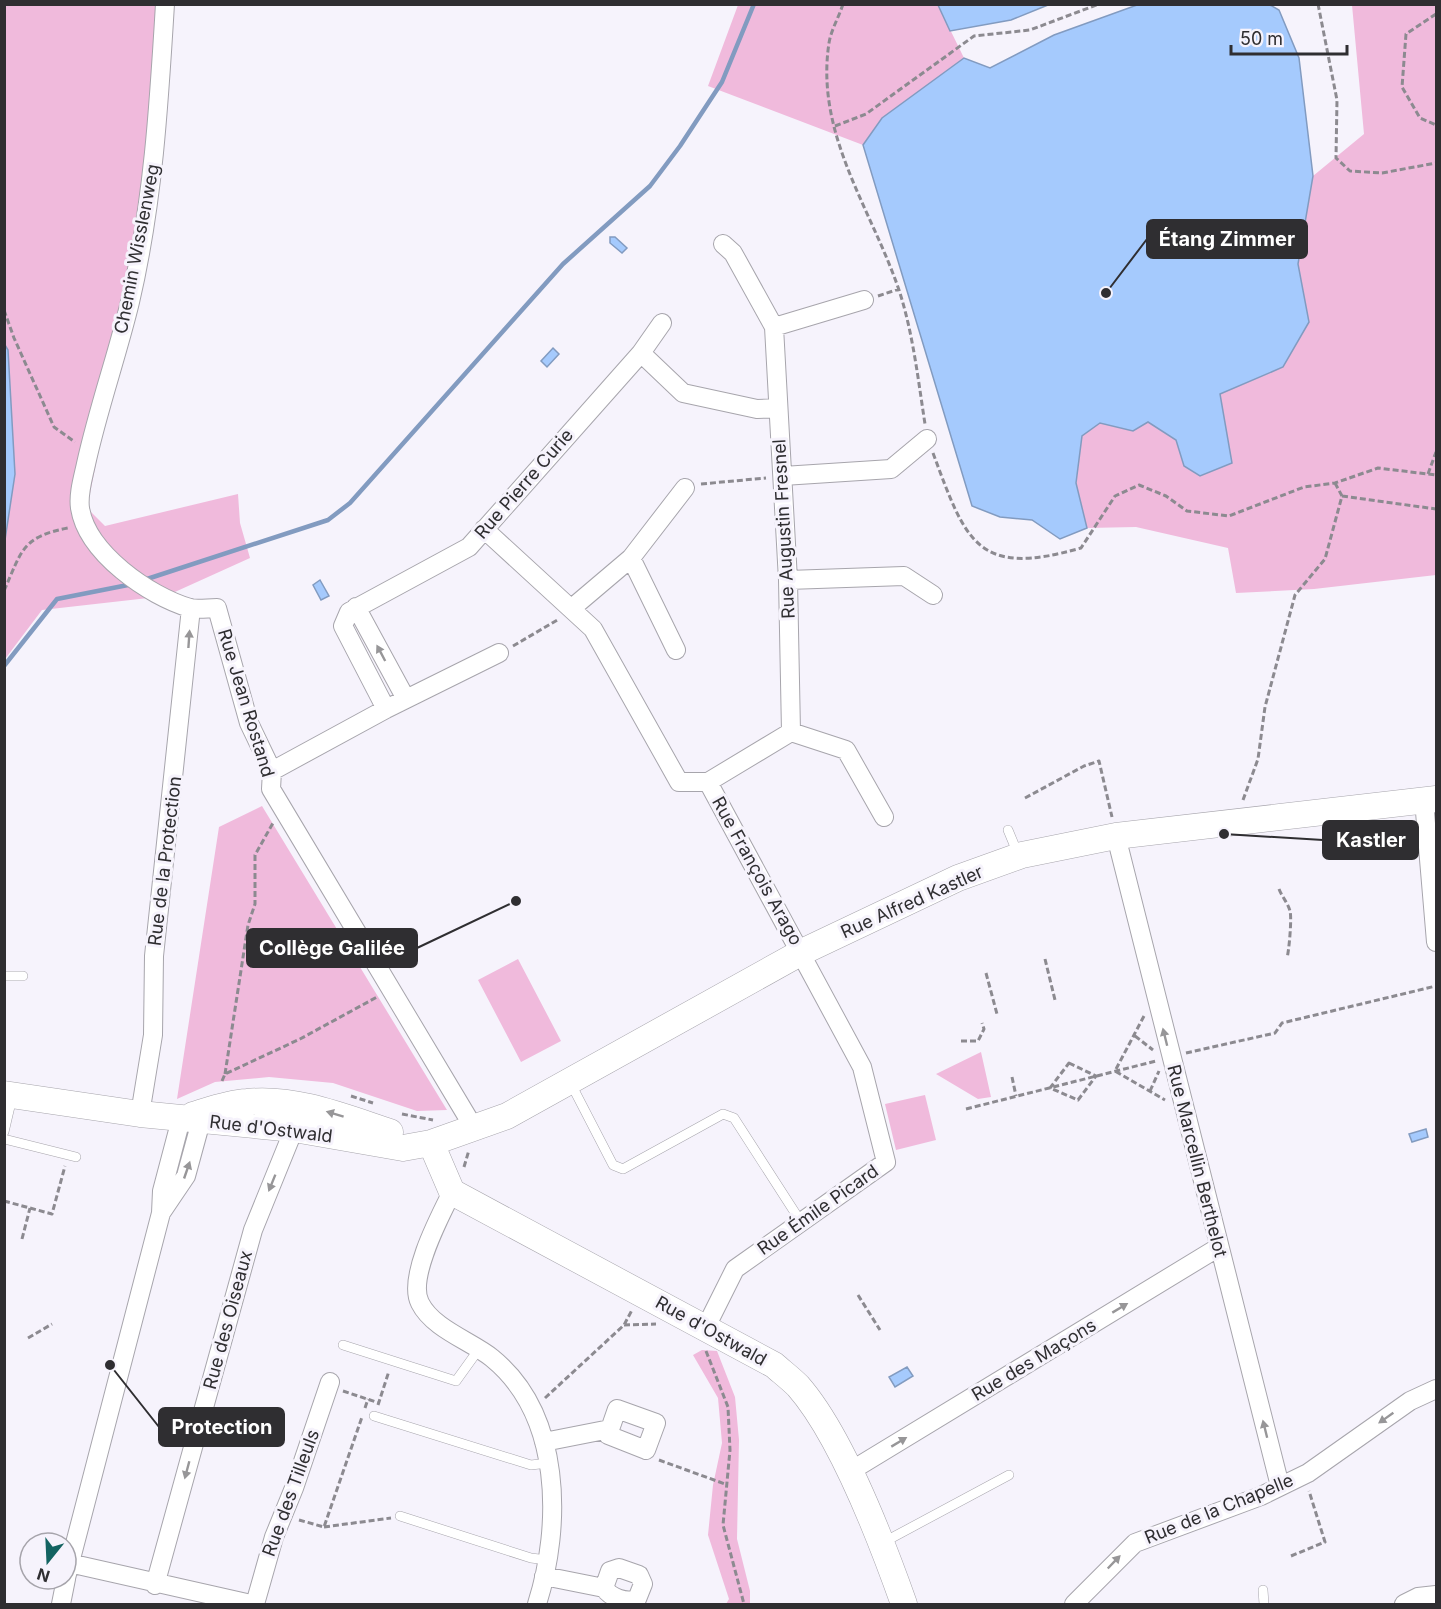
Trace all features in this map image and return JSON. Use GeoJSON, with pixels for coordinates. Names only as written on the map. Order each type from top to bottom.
{"type":"FeatureCollection","features":[{"type":"Feature","properties":{"kind":"main road","name":"Rue Alfred Kastler"},"geometry":{"type":"LineString","coordinates":[[431,1143],[507,1116],[802,952],[958,878],[1019,856],[1116,836],[1430,800]]}},
{"type":"Feature","properties":{"kind":"main road","name":"Rue d'Ostwald"},"geometry":{"type":"LineString","coordinates":[[9,1095],[140,1114],[294,1129],[403,1148],[431,1143]]}},
{"type":"Feature","properties":{"kind":"main road","name":"Rue d'Ostwald"},"geometry":{"type":"LineString","coordinates":[[191,1120],[235,1103],[274,1101],[318,1109],[431,1143]]}},
{"type":"Feature","properties":{"kind":"main road"},"geometry":{"type":"LineString","coordinates":[[431,1143],[452,1192]]}},
{"type":"Feature","properties":{"kind":"main road","name":"Rue d'Ostwald"},"geometry":{"type":"LineString","coordinates":[[452,1192],[642,1292],[706,1339],[774,1365],[798,1387],[824,1423],[881,1544],[904,1605]]}},
{"type":"Feature","properties":{"kind":"street","name":"Chemin Wisslenweg"},"geometry":{"type":"LineString","coordinates":[[85,525],[80,509],[88,452],[130,301],[154,162],[165,4]]}},
{"type":"Feature","properties":{"kind":"street","name":"Rue Augustin Fresnel"},"geometry":{"type":"LineString","coordinates":[[723,244],[733,253],[774,327],[788,580],[791,732]]}},
{"type":"Feature","properties":{"kind":"street"},"geometry":{"type":"LineString","coordinates":[[774,327],[864,300]]}},
{"type":"Feature","properties":{"kind":"street","name":"Rue Pierre Curie"},"geometry":{"type":"LineString","coordinates":[[386,709],[343,626],[349,612],[469,547],[641,353],[662,323]]}},
{"type":"Feature","properties":{"kind":"street"},"geometry":{"type":"LineString","coordinates":[[641,353],[683,393],[757,409],[778,408]]}},
{"type":"Feature","properties":{"kind":"street"},"geometry":{"type":"LineString","coordinates":[[783,476],[891,469],[927,439]]}},
{"type":"Feature","properties":{"kind":"street"},"geometry":{"type":"LineString","coordinates":[[572,608],[631,558],[685,488]]}},
{"type":"Feature","properties":{"kind":"street"},"geometry":{"type":"LineString","coordinates":[[85,525],[96,546],[138,581],[191,609]]}},
{"type":"Feature","properties":{"kind":"street","name":"Rue François Arago"},"geometry":{"type":"LineString","coordinates":[[484,529],[593,629],[679,782],[708,782],[802,952]]}},
{"type":"Feature","properties":{"kind":"street"},"geometry":{"type":"LineString","coordinates":[[631,558],[676,650]]}},
{"type":"Feature","properties":{"kind":"street"},"geometry":{"type":"LineString","coordinates":[[788,580],[904,576],[933,595]]}},
{"type":"Feature","properties":{"kind":"street"},"geometry":{"type":"LineString","coordinates":[[356,607],[406,699]]}},
{"type":"Feature","properties":{"kind":"street","name":"Rue Jean Rostand"},"geometry":{"type":"LineString","coordinates":[[191,609],[217,608],[249,723],[272,771],[271,789],[474,1128]]}},
{"type":"Feature","properties":{"kind":"street","name":"Rue de la Protection"},"geometry":{"type":"LineString","coordinates":[[140,1114],[153,1035],[154,956],[187,669],[191,609]]}},
{"type":"Feature","properties":{"kind":"street"},"geometry":{"type":"LineString","coordinates":[[272,771],[386,709],[499,653]]}},
{"type":"Feature","properties":{"kind":"street"},"geometry":{"type":"LineString","coordinates":[[708,782],[791,732],[846,750],[884,817]]}},
{"type":"Feature","properties":{"kind":"street"},"geometry":{"type":"LineString","coordinates":[[1430,800],[1437,942]]}},
{"type":"Feature","properties":{"kind":"street","name":"Rue Marcellin Berthelot"},"geometry":{"type":"LineString","coordinates":[[1116,836],[1155,994],[1167,1058],[1185,1112],[1280,1486]]}},
{"type":"Feature","properties":{"kind":"street","name":"Rue Émile Picard"},"geometry":{"type":"LineString","coordinates":[[706,1339],[735,1269],[886,1162],[862,1067],[802,952]]}},
{"type":"Feature","properties":{"kind":"street"},"geometry":{"type":"LineString","coordinates":[[78,1531],[161,1213],[162,1191],[191,1120]]}},
{"type":"Feature","properties":{"kind":"street","name":"Rue des Oiseaux"},"geometry":{"type":"LineString","coordinates":[[156,1585],[253,1230],[294,1129]]}},
{"type":"Feature","properties":{"kind":"street"},"geometry":{"type":"LineString","coordinates":[[452,1192],[420,1265],[416,1288],[420,1303],[434,1320],[479,1349],[517,1383],[532,1410],[544,1442],[553,1493],[546,1568],[537,1605]]}},
{"type":"Feature","properties":{"kind":"street","name":"Rue des Maçons"},"geometry":{"type":"LineString","coordinates":[[849,1472],[1219,1247]]}},
{"type":"Feature","properties":{"kind":"street","name":"Rue des Tilleuls"},"geometry":{"type":"LineString","coordinates":[[253,1605],[274,1537],[329,1384]]}},
{"type":"Feature","properties":{"kind":"street","name":"Rue de la Chapelle"},"geometry":{"type":"LineString","coordinates":[[1074,1605],[1135,1543],[1261,1496],[1304,1475],[1410,1401],[1437,1389]]}},
{"type":"Feature","properties":{"kind":"street"},"geometry":{"type":"LineString","coordinates":[[617,1409],[656,1423],[646,1450],[608,1435],[617,1409]]}},
{"type":"Feature","properties":{"kind":"street"},"geometry":{"type":"LineString","coordinates":[[544,1442],[610,1429]]}},
{"type":"Feature","properties":{"kind":"street"},"geometry":{"type":"LineString","coordinates":[[546,1568],[604,1588]]}},
{"type":"Feature","properties":{"kind":"street"},"geometry":{"type":"LineString","coordinates":[[78,1574],[156,1585],[173,1597],[253,1605]]}},
{"type":"Feature","properties":{"kind":"street"},"geometry":{"type":"LineString","coordinates":[[1404,1605],[1418,1597],[1437,1595]]}},
{"type":"Feature","properties":{"kind":"lane"},"geometry":{"type":"LineString","coordinates":[[1008,830],[1019,856]]}},
{"type":"Feature","properties":{"kind":"lane"},"geometry":{"type":"LineString","coordinates":[[4,976],[22,976]]}},
{"type":"Feature","properties":{"kind":"lane"},"geometry":{"type":"LineString","coordinates":[[569,1081],[613,1165],[623,1169],[723,1114],[734,1118],[801,1222]]}},
{"type":"Feature","properties":{"kind":"lane"},"geometry":{"type":"LineString","coordinates":[[4,1132],[9,1095]]}},
{"type":"Feature","properties":{"kind":"lane"},"geometry":{"type":"LineString","coordinates":[[4,1140],[72,1156]]}},
{"type":"Feature","properties":{"kind":"lane"},"geometry":{"type":"LineString","coordinates":[[343,1344],[456,1381],[479,1349]]}},
{"type":"Feature","properties":{"kind":"lane"},"geometry":{"type":"LineString","coordinates":[[374,1416],[531,1465],[548,1463]]}},
{"type":"Feature","properties":{"kind":"lane"},"geometry":{"type":"LineString","coordinates":[[881,1544],[1009,1475]]}},
{"type":"Feature","properties":{"kind":"lane"},"geometry":{"type":"LineString","coordinates":[[400,1516],[531,1558],[546,1568]]}},
{"type":"Feature","properties":{"kind":"lane"},"geometry":{"type":"LineString","coordinates":[[1263,1590],[1264,1605]]}},
{"type":"Feature","properties":{"kind":"path"},"geometry":{"type":"LineString","coordinates":[[843,4],[829,42],[828,102],[846,169],[899,290],[913,347],[927,439],[956,515],[979,545],[1005,559],[1045,558],[1081,549],[1115,496],[1139,485],[1166,496],[1188,511],[1229,516],[1304,487],[1335,483],[1378,468],[1437,475]]}},
{"type":"Feature","properties":{"kind":"path"},"geometry":{"type":"LineString","coordinates":[[835,126],[866,114],[974,36],[1030,30],[1099,4]]}},
{"type":"Feature","properties":{"kind":"path"},"geometry":{"type":"LineString","coordinates":[[1318,4],[1337,100],[1336,158],[1350,171],[1382,173],[1437,163]]}},
{"type":"Feature","properties":{"kind":"path"},"geometry":{"type":"LineString","coordinates":[[1437,14],[1406,34],[1402,87],[1420,118],[1437,125]]}},
{"type":"Feature","properties":{"kind":"path"},"geometry":{"type":"LineString","coordinates":[[864,300],[899,290]]}},
{"type":"Feature","properties":{"kind":"path"},"geometry":{"type":"LineString","coordinates":[[4,310],[14,338],[54,427],[88,452]]}},
{"type":"Feature","properties":{"kind":"path"},"geometry":{"type":"LineString","coordinates":[[1428,474],[1437,452]]}},
{"type":"Feature","properties":{"kind":"path"},"geometry":{"type":"LineString","coordinates":[[685,488],[783,476]]}},
{"type":"Feature","properties":{"kind":"path"},"geometry":{"type":"LineString","coordinates":[[1243,800],[1258,759],[1265,707],[1295,595],[1325,559],[1342,496],[1335,483]]}},
{"type":"Feature","properties":{"kind":"path"},"geometry":{"type":"LineString","coordinates":[[1342,496],[1437,508]]}},
{"type":"Feature","properties":{"kind":"path"},"geometry":{"type":"LineString","coordinates":[[4,591],[23,547],[46,533],[85,525]]}},
{"type":"Feature","properties":{"kind":"path"},"geometry":{"type":"LineString","coordinates":[[499,653],[551,625],[572,608]]}},
{"type":"Feature","properties":{"kind":"path"},"geometry":{"type":"LineString","coordinates":[[1024,798],[1084,766],[1099,761],[1116,836]]}},
{"type":"Feature","properties":{"kind":"path"},"geometry":{"type":"LineString","coordinates":[[222,1081],[225,1074],[248,926],[255,904],[255,855],[262,837],[283,809]]}},
{"type":"Feature","properties":{"kind":"path"},"geometry":{"type":"LineString","coordinates":[[1279,889],[1291,914],[1288,931],[1290,946],[1287,958]]}},
{"type":"Feature","properties":{"kind":"path"},"geometry":{"type":"LineString","coordinates":[[1045,959],[1055,1000]]}},
{"type":"Feature","properties":{"kind":"path"},"geometry":{"type":"LineString","coordinates":[[986,973],[997,1014]]}},
{"type":"Feature","properties":{"kind":"path"},"geometry":{"type":"LineString","coordinates":[[966,1109],[1275,1033],[1282,1023],[1437,986]]}},
{"type":"Feature","properties":{"kind":"path"},"geometry":{"type":"LineString","coordinates":[[225,1074],[300,1040],[390,990]]}},
{"type":"Feature","properties":{"kind":"path"},"geometry":{"type":"LineString","coordinates":[[1116,1071],[1155,994]]}},
{"type":"Feature","properties":{"kind":"path"},"geometry":{"type":"LineString","coordinates":[[961,1041],[978,1041],[984,1029],[981,1023]]}},
{"type":"Feature","properties":{"kind":"path"},"geometry":{"type":"LineString","coordinates":[[1134,1036],[1167,1058]]}},
{"type":"Feature","properties":{"kind":"path"},"geometry":{"type":"LineString","coordinates":[[1150,1092],[1167,1058]]}},
{"type":"Feature","properties":{"kind":"path"},"geometry":{"type":"LineString","coordinates":[[1050,1088],[1069,1063],[1096,1076]]}},
{"type":"Feature","properties":{"kind":"path"},"geometry":{"type":"LineString","coordinates":[[1116,1071],[1185,1112]]}},
{"type":"Feature","properties":{"kind":"path"},"geometry":{"type":"LineString","coordinates":[[1050,1088],[1078,1100],[1096,1076]]}},
{"type":"Feature","properties":{"kind":"path"},"geometry":{"type":"LineString","coordinates":[[1012,1077],[1016,1096]]}},
{"type":"Feature","properties":{"kind":"path"},"geometry":{"type":"LineString","coordinates":[[452,1192],[461,1176],[474,1128]]}},
{"type":"Feature","properties":{"kind":"path"},"geometry":{"type":"LineString","coordinates":[[4,1202],[52,1214],[72,1156]]}},
{"type":"Feature","properties":{"kind":"path"},"geometry":{"type":"LineString","coordinates":[[22,1239],[30,1208]]}},
{"type":"Feature","properties":{"kind":"path"},"geometry":{"type":"LineString","coordinates":[[532,1410],[624,1325],[642,1292]]}},
{"type":"Feature","properties":{"kind":"path"},"geometry":{"type":"LineString","coordinates":[[858,1295],[880,1330]]}},
{"type":"Feature","properties":{"kind":"path"},"geometry":{"type":"LineString","coordinates":[[28,1338],[52,1324]]}},
{"type":"Feature","properties":{"kind":"path"},"geometry":{"type":"LineString","coordinates":[[706,1339],[728,1407],[730,1450],[723,1524],[744,1605]]}},
{"type":"Feature","properties":{"kind":"path"},"geometry":{"type":"LineString","coordinates":[[374,1416],[393,1361]]}},
{"type":"Feature","properties":{"kind":"path"},"geometry":{"type":"LineString","coordinates":[[329,1384],[379,1402]]}},
{"type":"Feature","properties":{"kind":"path"},"geometry":{"type":"LineString","coordinates":[[324,1527],[368,1399]]}},
{"type":"Feature","properties":{"kind":"path"},"geometry":{"type":"LineString","coordinates":[[646,1450],[654,1458],[725,1484]]}},
{"type":"Feature","properties":{"kind":"path"},"geometry":{"type":"LineString","coordinates":[[1291,1556],[1324,1542],[1304,1475]]}},
{"type":"Feature","properties":{"kind":"path"},"geometry":{"type":"LineString","coordinates":[[283,1515],[324,1527],[400,1516]]}},
{"type":"Feature","properties":{"kind":"shaded area"},"geometry":{"type":"Polygon","coordinates":[[[5,5],[173,5],[163,153],[136,303],[100,444],[87,508],[105,526],[238,494],[240,523],[250,558],[166,596],[42,610],[5,659],[5,5]]]}},
{"type":"Feature","properties":{"kind":"shaded area"},"geometry":{"type":"Polygon","coordinates":[[[738,5],[938,5],[964,58],[882,118],[863,145],[708,86],[738,5]]]}},
{"type":"Feature","properties":{"kind":"shaded area"},"geometry":{"type":"Polygon","coordinates":[[[1352,5],[1436,5],[1436,575],[1314,589],[1236,593],[1228,548],[1136,527],[1087,528],[1076,483],[1082,436],[1100,423],[1133,431],[1148,421],[1176,440],[1184,466],[1220,394],[1283,367],[1309,322],[1298,264],[1313,176],[1364,134],[1352,5]]]}},
{"type":"Feature","properties":{"kind":"shaded area"},"geometry":{"type":"Polygon","coordinates":[[[262,806],[447,1110],[417,1111],[333,1083],[269,1077],[215,1082],[177,1099],[219,827],[262,806]]]}},
{"type":"Feature","properties":{"kind":"shaded area"},"geometry":{"type":"Polygon","coordinates":[[[518,959],[561,1041],[521,1062],[478,980],[518,959]]]}},
{"type":"Feature","properties":{"kind":"shaded area"},"geometry":{"type":"Polygon","coordinates":[[[981,1052],[991,1097],[978,1099],[936,1074],[981,1052]]]}},
{"type":"Feature","properties":{"kind":"shaded area"},"geometry":{"type":"Polygon","coordinates":[[[925,1095],[936,1140],[896,1150],[885,1104],[925,1095]]]}},
{"type":"Feature","properties":{"kind":"shaded area"},"geometry":{"type":"Polygon","coordinates":[[[702,1350],[717,1351],[735,1397],[739,1440],[737,1539],[750,1591],[750,1604],[726,1604],[729,1599],[708,1535],[713,1485],[722,1443],[718,1398],[693,1355],[702,1350]]]}},
{"type":"Feature","properties":{"kind":"water"},"geometry":{"type":"Polygon","coordinates":[[[938,5],[1048,5],[1011,20],[950,31],[938,5]]]}},
{"type":"Feature","properties":{"kind":"water"},"geometry":{"type":"Polygon","coordinates":[[[1137,5],[1270,5],[1279,10],[1299,58],[1313,176],[1298,264],[1309,322],[1283,367],[1220,394],[1232,463],[1200,476],[1184,466],[1176,440],[1148,422],[1133,431],[1100,423],[1082,436],[1076,483],[1087,528],[1060,539],[1032,520],[1000,517],[972,506],[863,145],[882,118],[964,58],[990,68],[1054,35],[1137,5]]]}},
{"type":"Feature","properties":{"kind":"water"},"geometry":{"type":"Polygon","coordinates":[[[610,237],[615,237],[627,248],[622,253],[610,243],[610,237]]]}},
{"type":"Feature","properties":{"kind":"water"},"geometry":{"type":"Polygon","coordinates":[[[5,345],[8,350],[15,474],[5,540],[5,345]]]}},
{"type":"Feature","properties":{"kind":"water"},"geometry":{"type":"Polygon","coordinates":[[[553,348],[559,354],[547,367],[541,361],[553,348]]]}},
{"type":"Feature","properties":{"kind":"water"},"geometry":{"type":"Polygon","coordinates":[[[320,580],[329,596],[321,600],[313,585],[320,580]]]}},
{"type":"Feature","properties":{"kind":"water"},"geometry":{"type":"Polygon","coordinates":[[[1426,1129],[1428,1137],[1412,1142],[1409,1134],[1426,1129]]]}},
{"type":"Feature","properties":{"kind":"water"},"geometry":{"type":"Polygon","coordinates":[[[907,1367],[913,1376],[895,1387],[889,1377],[907,1367]]]}},
{"type":"Feature","properties":{"kind":"waterway"},"geometry":{"type":"LineString","coordinates":[[144,580],[328,520],[350,503],[563,264],[650,186],[680,146],[722,82],[754,4]]}},
{"type":"Feature","properties":{"kind":"waterway"},"geometry":{"type":"LineString","coordinates":[[4,666],[57,599],[133,584]]}},
{"type":"Feature","properties":{"kind":"place","name":"Étang Zimmer"},"geometry":{"type":"Point","coordinates":[1106,293]}},
{"type":"Feature","properties":{"kind":"place","name":"Kastler"},"geometry":{"type":"Point","coordinates":[1224,834]}},
{"type":"Feature","properties":{"kind":"place","name":"Collège Galilée"},"geometry":{"type":"Point","coordinates":[516,901]}},
{"type":"Feature","properties":{"kind":"place","name":"Protection"},"geometry":{"type":"Point","coordinates":[110,1365]}}]}
